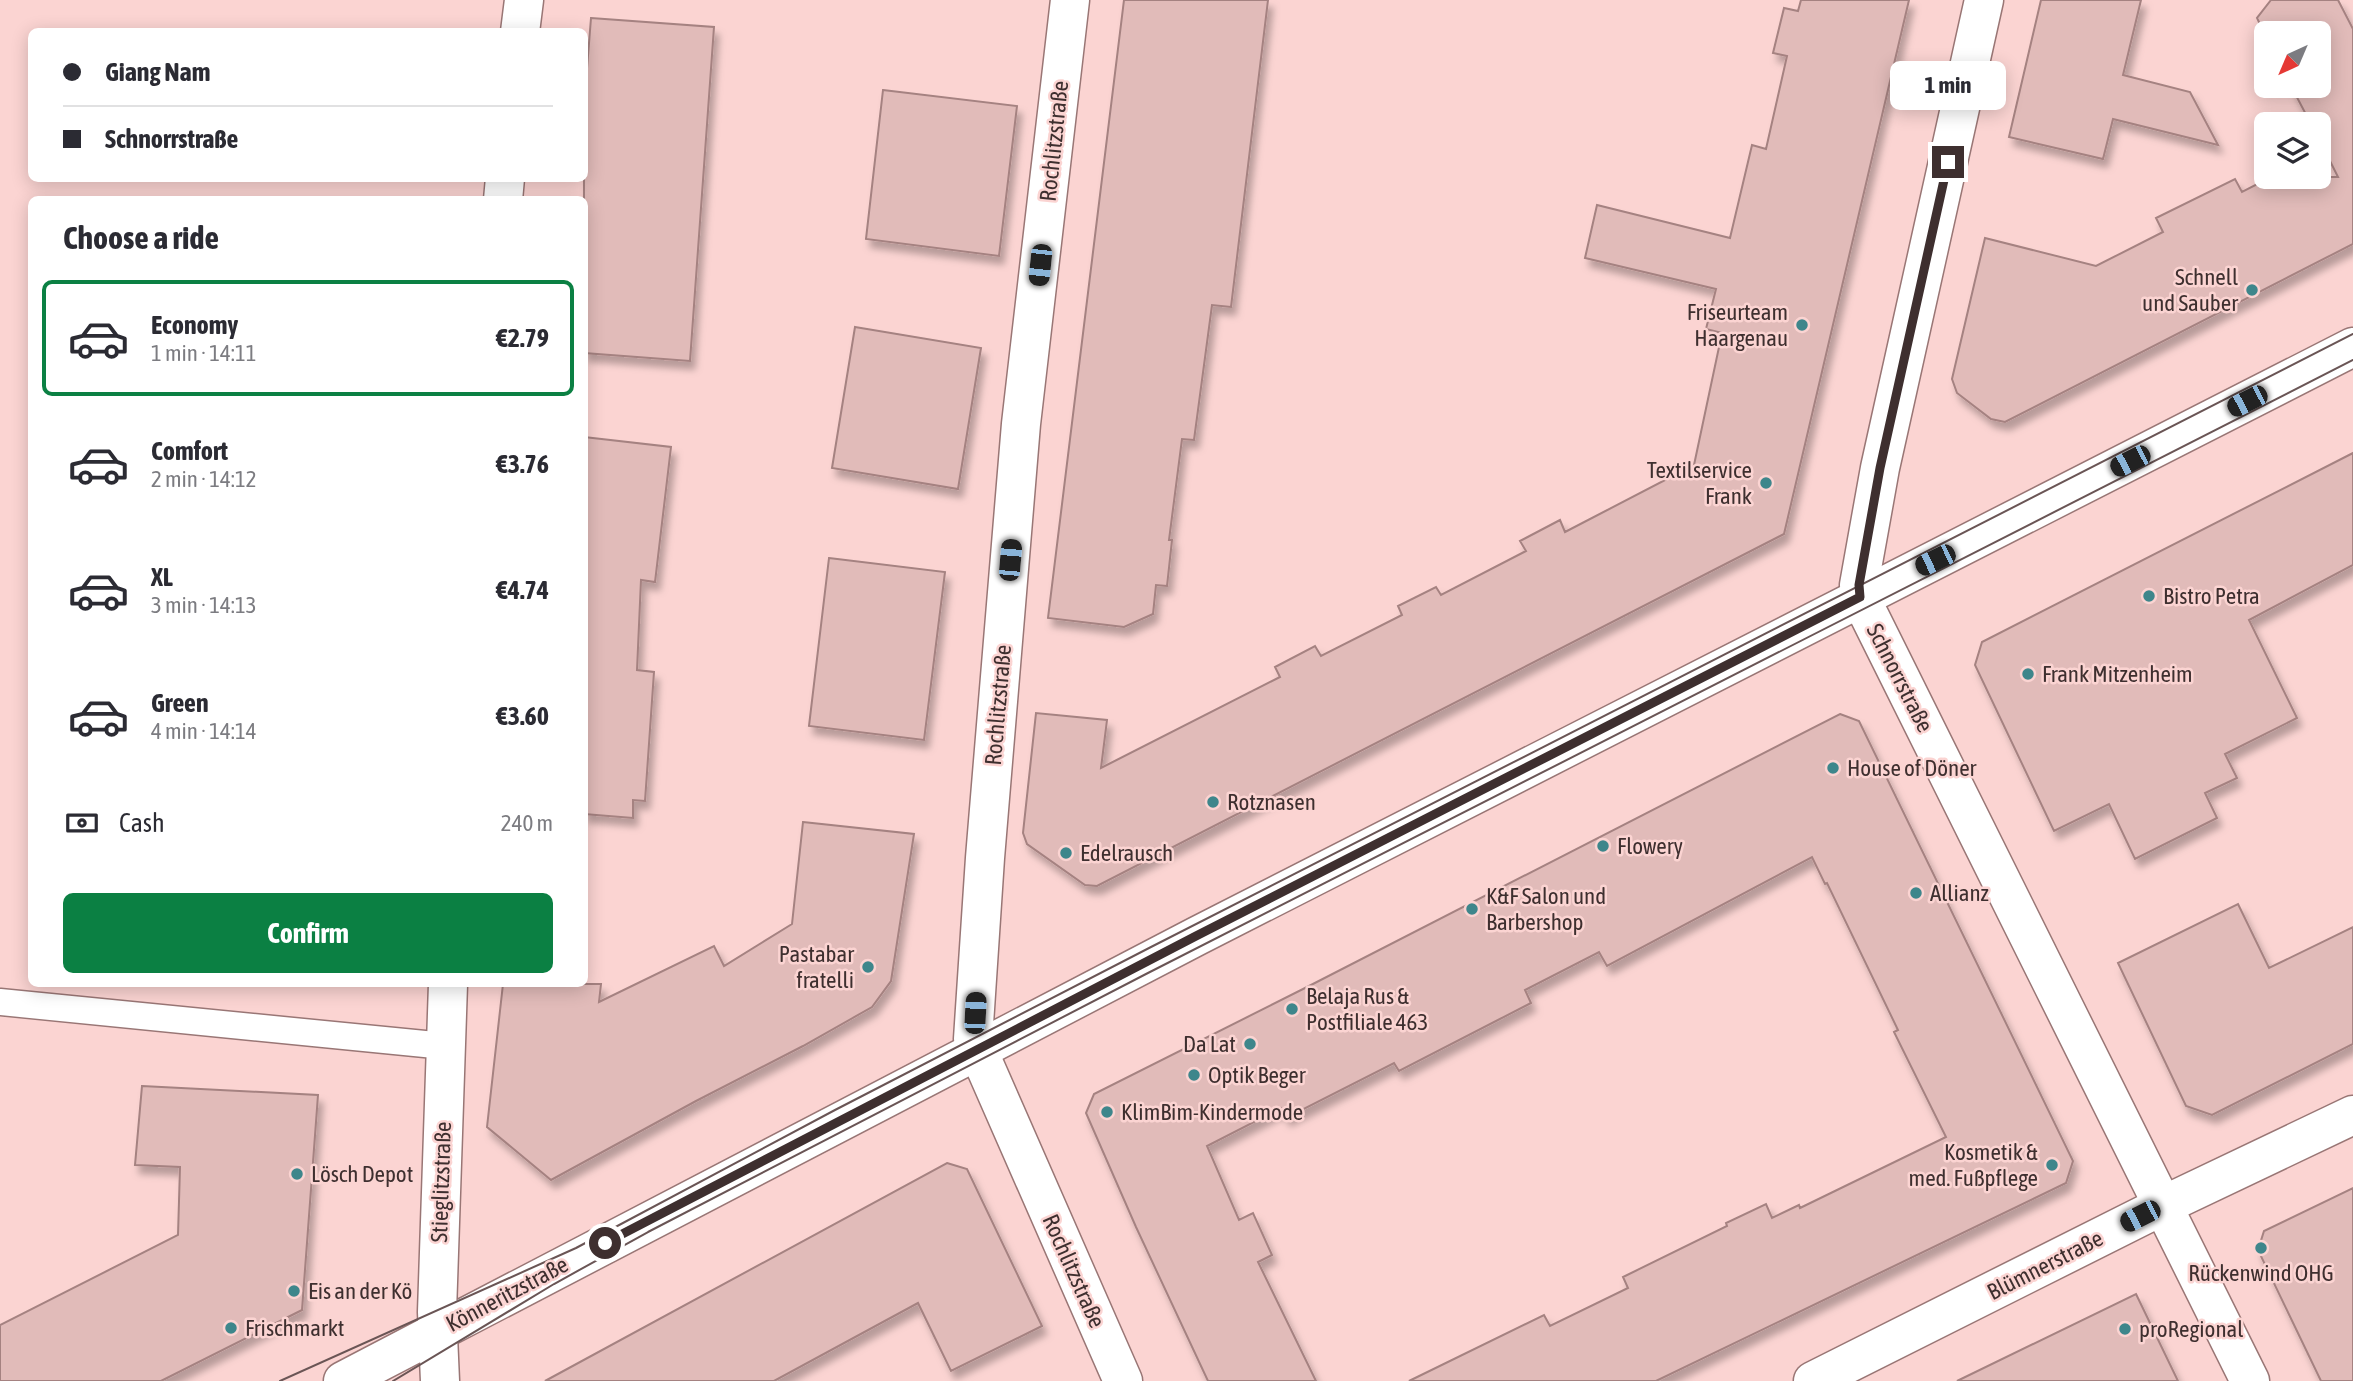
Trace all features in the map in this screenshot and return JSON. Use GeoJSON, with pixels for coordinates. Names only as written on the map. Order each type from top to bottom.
{"type":"FeatureCollection","features":[{"type":"Feature","properties":{"kind":"street"},"geometry":{"type":"LineString","coordinates":[[520,28],[524,0]]}},
{"type":"Feature","properties":{"kind":"street","name":"Rochlitzstraße"},"geometry":{"type":"LineString","coordinates":[[1070,0],[1021,424],[985,858],[974,1038],[977,1051],[1119,1371]]}},
{"type":"Feature","properties":{"kind":"street","name":"Schnorrstraße"},"geometry":{"type":"LineString","coordinates":[[1984,0],[1880,468],[1859,585],[1860,597],[2250,1381]]}},
{"type":"Feature","properties":{"kind":"street","name":"Könneritzstraße"},"geometry":{"type":"LineString","coordinates":[[343,1381],[977,1051],[2353,347]]}},
{"type":"Feature","properties":{"kind":"street","name":"Stieglitzstraße"},"geometry":{"type":"LineString","coordinates":[[440,1381],[437,1331],[448,987]]}},
{"type":"Feature","properties":{"kind":"street","name":"Blümnerstraße"},"geometry":{"type":"LineString","coordinates":[[1813,1381],[2164,1205],[2353,1115]]}},
{"type":"Feature","properties":{"kind":"lane"},"geometry":{"type":"LineString","coordinates":[[0,1002],[444,1046]]}},
{"type":"Feature","properties":{"kind":"building"},"geometry":{"type":"Polygon","coordinates":[[[1124,0],[1268,0],[1231,307],[1212,305],[1194,440],[1182,439],[1169,540],[1172,540],[1167,586],[1156,585],[1153,614],[1124,627],[1048,618],[1124,0]]]}},
{"type":"Feature","properties":{"kind":"building"},"geometry":{"type":"Polygon","coordinates":[[[1801,0],[1909,0],[1784,534],[1097,886],[1085,885],[1027,844],[1023,833],[1036,713],[1107,720],[1101,768],[1280,677],[1275,667],[1315,646],[1321,656],[1402,615],[1398,606],[1436,587],[1441,595],[1526,551],[1520,541],[1560,520],[1565,532],[1694,465],[1722,333],[1706,329],[1716,289],[1585,258],[1597,205],[1730,238],[1752,145],[1766,149],[1787,56],[1773,53],[1784,8],[1798,11],[1801,0]]]}},
{"type":"Feature","properties":{"kind":"building"},"geometry":{"type":"Polygon","coordinates":[[[2041,0],[2141,0],[2123,75],[2190,92],[2218,145],[2113,119],[2103,159],[2009,137],[2041,0]]]}},
{"type":"Feature","properties":{"kind":"building"},"geometry":{"type":"Polygon","coordinates":[[[2271,0],[2338,0],[2353,29],[2353,244],[2005,422],[1991,419],[1957,393],[1952,379],[1985,238],[2096,266],[2163,232],[2156,218],[2235,179],[2242,192],[2254,186],[2254,189],[2331,189],[2331,177],[2338,177],[2331,163],[2331,112],[2305,112],[2297,98],[2331,98],[2331,21],[2258,21],[2257,18],[2271,0]]]}},
{"type":"Feature","properties":{"kind":"building"},"geometry":{"type":"Polygon","coordinates":[[[591,18],[714,27],[690,361],[588,353],[588,196],[584,196],[584,182],[588,182],[588,56],[591,18]]]}},
{"type":"Feature","properties":{"kind":"building"},"geometry":{"type":"Polygon","coordinates":[[[883,90],[1017,106],[999,256],[866,239],[883,90]]]}},
{"type":"Feature","properties":{"kind":"building"},"geometry":{"type":"Polygon","coordinates":[[[855,327],[981,348],[958,489],[832,468],[855,327]]]}},
{"type":"Feature","properties":{"kind":"building"},"geometry":{"type":"Polygon","coordinates":[[[588,437],[671,447],[655,582],[641,580],[637,670],[654,672],[645,801],[633,800],[633,818],[588,814],[588,437]]]}},
{"type":"Feature","properties":{"kind":"building"},"geometry":{"type":"Polygon","coordinates":[[[2353,453],[2353,565],[2249,620],[2297,718],[2225,754],[2237,778],[2205,793],[2217,818],[2135,859],[2109,804],[2054,831],[1975,665],[1982,642],[2353,453]]]}},
{"type":"Feature","properties":{"kind":"building"},"geometry":{"type":"Polygon","coordinates":[[[829,558],[945,572],[924,740],[809,726],[829,558]]]}},
{"type":"Feature","properties":{"kind":"building"},"geometry":{"type":"Polygon","coordinates":[[[1840,714],[1859,721],[2073,1161],[2066,1183],[1656,1381],[1409,1381],[1544,1315],[1550,1326],[1628,1288],[1623,1277],[1766,1204],[1772,1218],[1799,1205],[1800,1208],[1946,1137],[1894,1032],[1898,1030],[1812,857],[1607,966],[1599,952],[1525,990],[1531,1003],[1399,1071],[1394,1063],[1286,1118],[1281,1108],[1207,1146],[1239,1220],[1253,1213],[1272,1255],[1258,1262],[1316,1381],[1208,1381],[1086,1113],[1094,1094],[1840,714]]]}},
{"type":"Feature","properties":{"kind":"building"},"geometry":{"type":"Polygon","coordinates":[[[803,822],[914,834],[891,981],[872,1007],[551,1180],[487,1127],[503,987],[588,987],[588,984],[601,984],[599,1002],[714,946],[724,966],[792,924],[803,822]]]}},
{"type":"Feature","properties":{"kind":"building"},"geometry":{"type":"Polygon","coordinates":[[[2238,904],[2269,968],[2353,927],[2353,1044],[2212,1115],[2186,1106],[2118,963],[2238,904]]]}},
{"type":"Feature","properties":{"kind":"building"},"geometry":{"type":"Polygon","coordinates":[[[142,1086],[318,1095],[302,1310],[161,1381],[0,1381],[0,1325],[178,1235],[180,1167],[135,1165],[142,1086]]]}},
{"type":"Feature","properties":{"kind":"building"},"geometry":{"type":"Polygon","coordinates":[[[947,1163],[967,1169],[1042,1326],[951,1371],[918,1303],[774,1381],[545,1381],[947,1163]]]}},
{"type":"Feature","properties":{"kind":"building"},"geometry":{"type":"Polygon","coordinates":[[[2353,1188],[2353,1381],[2321,1381],[2258,1250],[2264,1231],[2353,1188]]]}},
{"type":"Feature","properties":{"kind":"building"},"geometry":{"type":"Polygon","coordinates":[[[2136,1294],[2178,1381],[1957,1381],[2136,1294]]]}},
{"type":"Feature","properties":{"kind":"tram line"},"geometry":{"type":"LineString","coordinates":[[280,1381],[576,1248],[835,1110],[1151,947],[2353,334]]}},
{"type":"Feature","properties":{"kind":"tram line"},"geometry":{"type":"LineString","coordinates":[[393,1381],[554,1284],[648,1232],[1146,974],[2353,360]]}},
{"type":"Feature","properties":{"kind":"place","name":"Schnell und Sauber"},"geometry":{"type":"Point","coordinates":[2252,290]}},
{"type":"Feature","properties":{"kind":"place","name":"Friseurteam Haargenau"},"geometry":{"type":"Point","coordinates":[1802,325]}},
{"type":"Feature","properties":{"kind":"place","name":"Textilservice Frank"},"geometry":{"type":"Point","coordinates":[1766,483]}},
{"type":"Feature","properties":{"kind":"place","name":"Bistro Petra"},"geometry":{"type":"Point","coordinates":[2149,596]}},
{"type":"Feature","properties":{"kind":"place","name":"Frank Mitzenheim"},"geometry":{"type":"Point","coordinates":[2028,674]}},
{"type":"Feature","properties":{"kind":"place","name":"House of Döner"},"geometry":{"type":"Point","coordinates":[1833,768]}},
{"type":"Feature","properties":{"kind":"place","name":"Rotznasen"},"geometry":{"type":"Point","coordinates":[1213,802]}},
{"type":"Feature","properties":{"kind":"place","name":"Flowery"},"geometry":{"type":"Point","coordinates":[1603,846]}},
{"type":"Feature","properties":{"kind":"place","name":"Edelrausch"},"geometry":{"type":"Point","coordinates":[1066,853]}},
{"type":"Feature","properties":{"kind":"place","name":"Allianz"},"geometry":{"type":"Point","coordinates":[1916,893]}},
{"type":"Feature","properties":{"kind":"place","name":"K&F Salon und Barbershop"},"geometry":{"type":"Point","coordinates":[1472,909]}},
{"type":"Feature","properties":{"kind":"place","name":"Pastabar fratelli"},"geometry":{"type":"Point","coordinates":[868,967]}},
{"type":"Feature","properties":{"kind":"place","name":"Belaja Rus & Postfiliale 463"},"geometry":{"type":"Point","coordinates":[1292,1009]}},
{"type":"Feature","properties":{"kind":"place","name":"Da Lat"},"geometry":{"type":"Point","coordinates":[1250,1044]}},
{"type":"Feature","properties":{"kind":"place","name":"Optik Beger"},"geometry":{"type":"Point","coordinates":[1194,1075]}},
{"type":"Feature","properties":{"kind":"place","name":"KlimBim-Kindermode"},"geometry":{"type":"Point","coordinates":[1107,1112]}},
{"type":"Feature","properties":{"kind":"place","name":"Kosmetik & med. Fußpflege"},"geometry":{"type":"Point","coordinates":[2052,1165]}},
{"type":"Feature","properties":{"kind":"place","name":"Lösch Depot"},"geometry":{"type":"Point","coordinates":[297,1174]}},
{"type":"Feature","properties":{"kind":"place","name":"Rückenwind OHG"},"geometry":{"type":"Point","coordinates":[2261,1248]}},
{"type":"Feature","properties":{"kind":"place","name":"Eis an der Kö"},"geometry":{"type":"Point","coordinates":[294,1291]}},
{"type":"Feature","properties":{"kind":"place","name":"Frischmarkt"},"geometry":{"type":"Point","coordinates":[231,1328]}},
{"type":"Feature","properties":{"kind":"place","name":"proRegional"},"geometry":{"type":"Point","coordinates":[2125,1329]}},
{"type":"Feature","properties":{"kind":"route"},"geometry":{"type":"LineString","coordinates":[[605,1243],[1196,936],[1860,597],[1859,585],[1880,468],[1948,162]]}}]}
